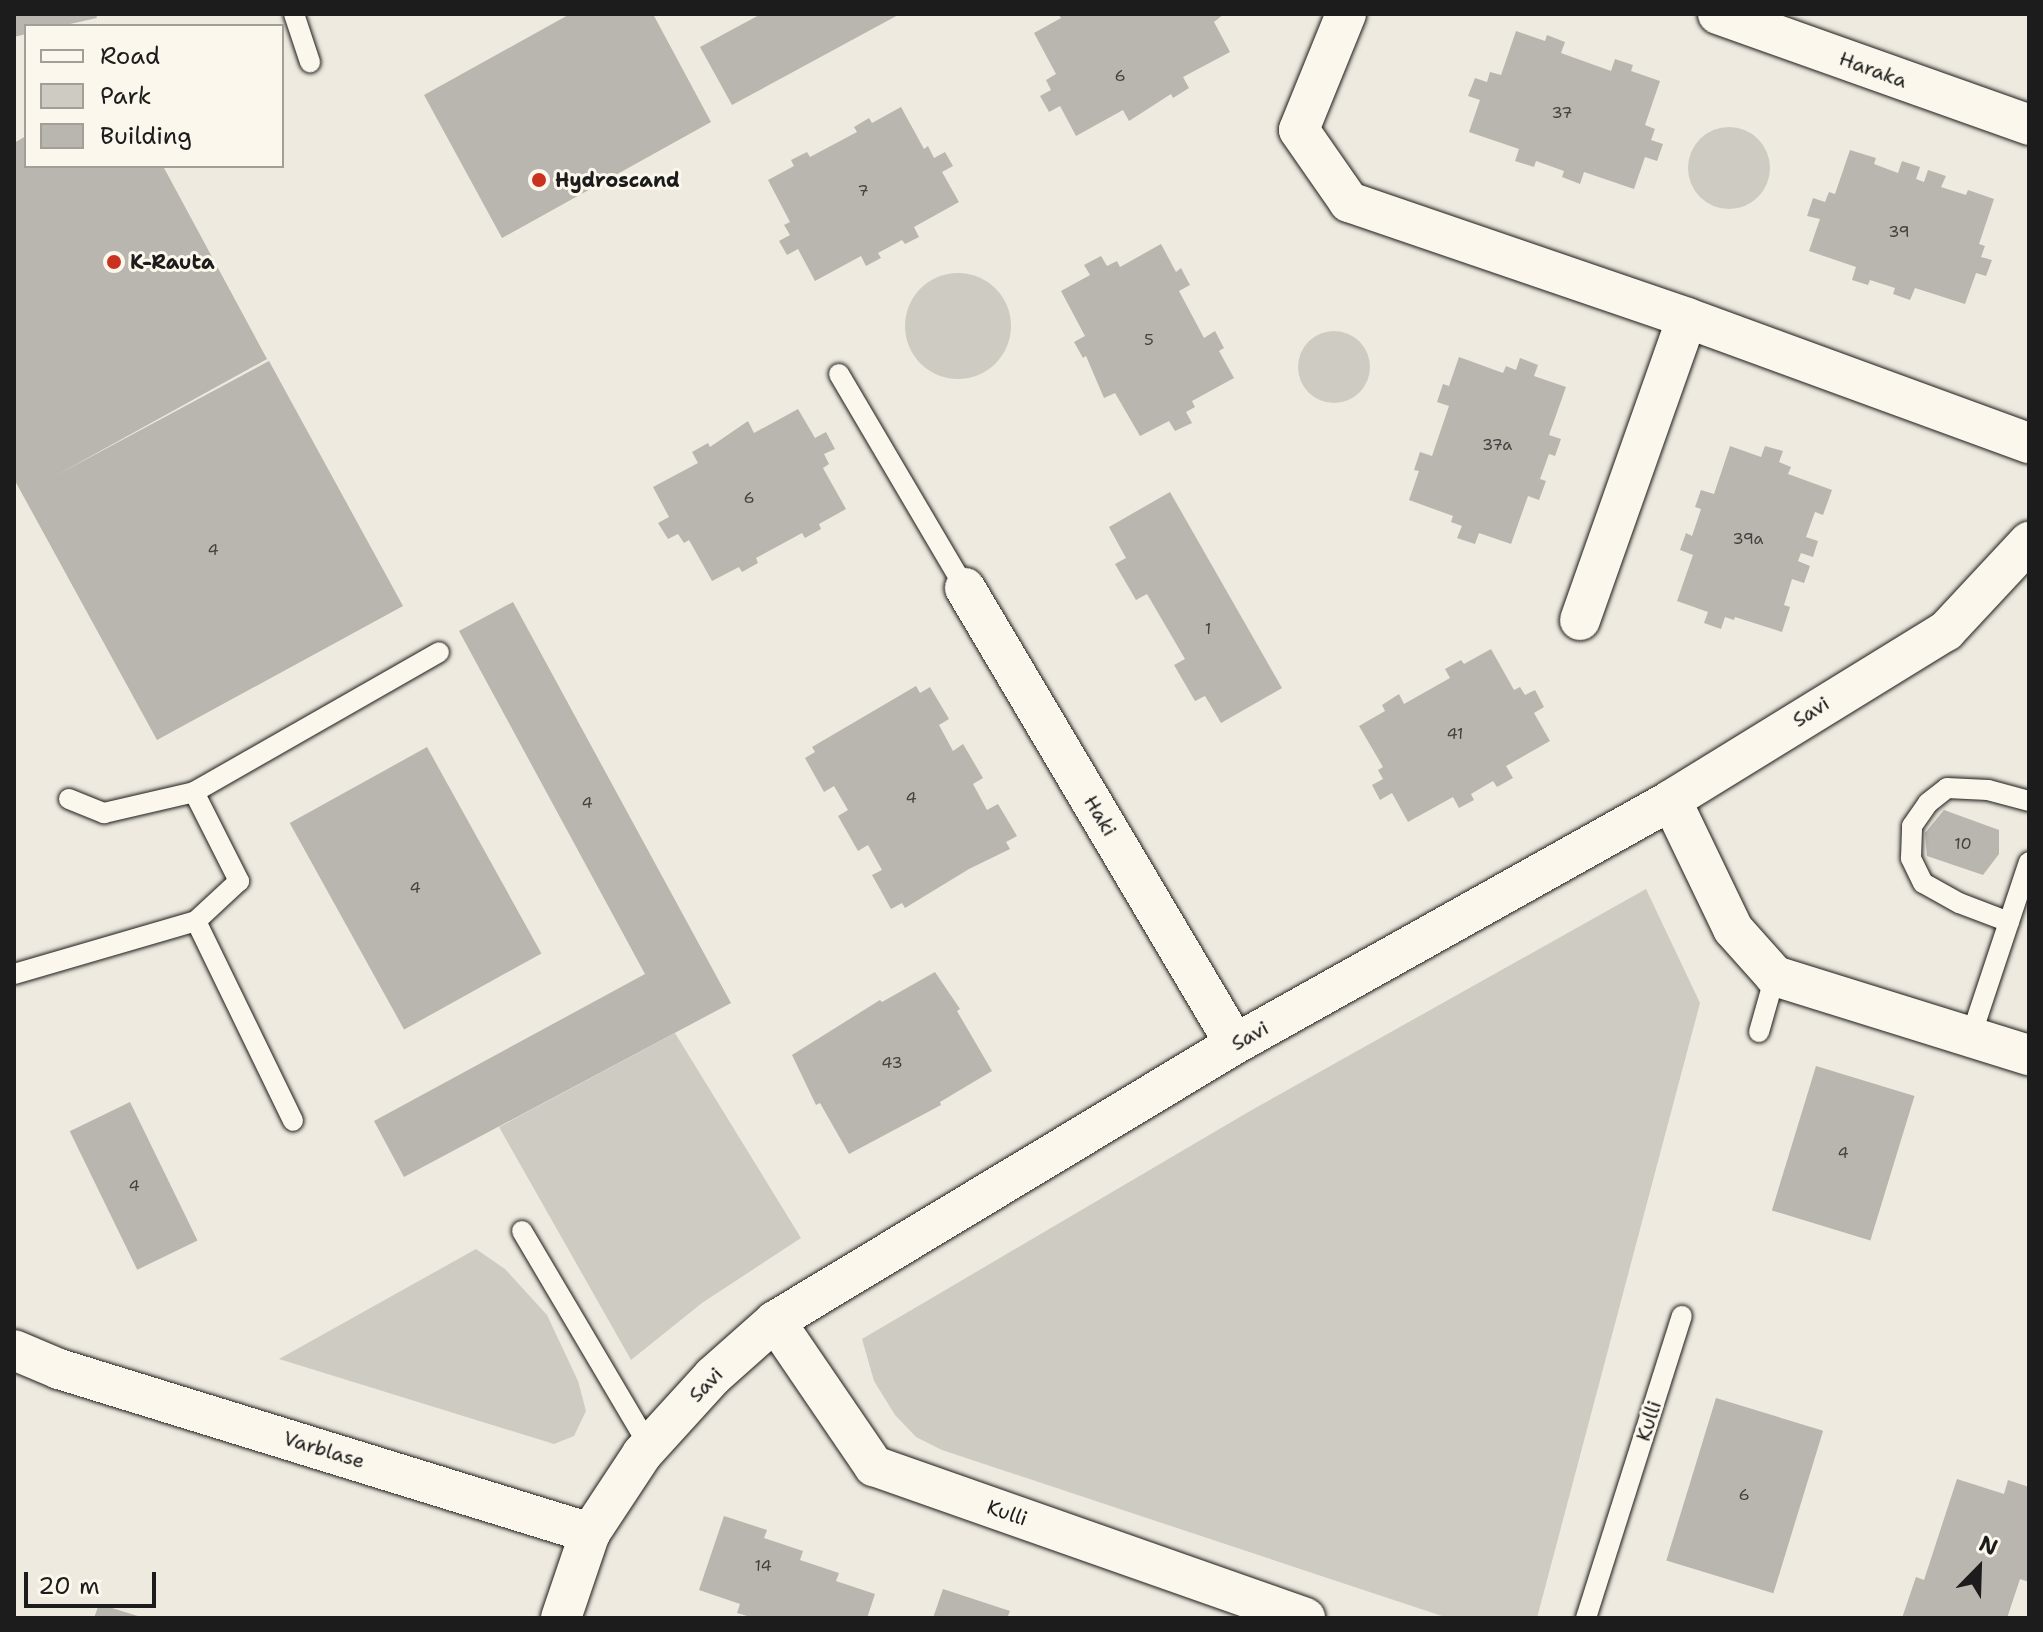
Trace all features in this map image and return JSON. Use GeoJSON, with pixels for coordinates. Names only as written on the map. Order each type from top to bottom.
{"type":"FeatureCollection","features":[{"type":"Feature","properties":{"kind":"street"},"geometry":{"type":"LineString","coordinates":[[1346,14],[1299,130],[1349,202],[1687,318],[2029,443]]}},
{"type":"Feature","properties":{"kind":"street","name":"Haraka"},"geometry":{"type":"LineString","coordinates":[[1718,14],[2029,125]]}},
{"type":"Feature","properties":{"kind":"street"},"geometry":{"type":"LineString","coordinates":[[1580,620],[1687,318]]}},
{"type":"Feature","properties":{"kind":"street","name":"Savi"},"geometry":{"type":"LineString","coordinates":[[561,1618],[590,1533],[649,1446],[713,1376],[775,1321],[1235,1044],[1671,800],[1946,631],[2029,542]]}},
{"type":"Feature","properties":{"kind":"street","name":"Haki"},"geometry":{"type":"LineString","coordinates":[[965,588],[1235,1044]]}},
{"type":"Feature","properties":{"kind":"street"},"geometry":{"type":"LineString","coordinates":[[1671,800],[1733,929],[1775,976],[2029,1055]]}},
{"type":"Feature","properties":{"kind":"street","name":"Kulli"},"geometry":{"type":"LineString","coordinates":[[775,1321],[874,1466],[1305,1618]]}},
{"type":"Feature","properties":{"kind":"street","name":"Varblase"},"geometry":{"type":"LineString","coordinates":[[14,1350],[59,1369],[590,1533]]}},
{"type":"Feature","properties":{"kind":"street","name":"Varblase"},"geometry":{"type":"LineString","coordinates":[[14,1368],[59,1369]]}},
{"type":"Feature","properties":{"kind":"lane"},"geometry":{"type":"LineString","coordinates":[[294,14],[310,62]]}},
{"type":"Feature","properties":{"kind":"lane"},"geometry":{"type":"LineString","coordinates":[[839,374],[965,588]]}},
{"type":"Feature","properties":{"kind":"lane"},"geometry":{"type":"LineString","coordinates":[[69,799],[104,813],[194,792],[439,652]]}},
{"type":"Feature","properties":{"kind":"lane"},"geometry":{"type":"LineString","coordinates":[[2009,922],[1959,903],[1923,883],[1911,858],[1912,826],[1928,803],[1947,788],[1988,790],[2029,801]]}},
{"type":"Feature","properties":{"kind":"lane"},"geometry":{"type":"LineString","coordinates":[[14,974],[196,921],[239,881],[194,792]]}},
{"type":"Feature","properties":{"kind":"lane"},"geometry":{"type":"LineString","coordinates":[[1971,1036],[2029,862]]}},
{"type":"Feature","properties":{"kind":"lane"},"geometry":{"type":"LineString","coordinates":[[196,921],[293,1121]]}},
{"type":"Feature","properties":{"kind":"lane"},"geometry":{"type":"LineString","coordinates":[[1759,1032],[1775,976]]}},
{"type":"Feature","properties":{"kind":"lane"},"geometry":{"type":"LineString","coordinates":[[522,1231],[649,1446]]}},
{"type":"Feature","properties":{"kind":"lane","name":"Kulli"},"geometry":{"type":"LineString","coordinates":[[1586,1618],[1682,1316]]}},
{"type":"Feature","properties":{"kind":"green space"},"geometry":{"type":"Polygon","coordinates":[[[1729,127],[1745,130],[1758,139],[1767,152],[1770,168],[1767,184],[1758,197],[1745,206],[1729,209],[1713,206],[1700,197],[1691,184],[1688,168],[1691,152],[1700,139],[1713,130],[1729,127]]]}},
{"type":"Feature","properties":{"kind":"green space"},"geometry":{"type":"Polygon","coordinates":[[[958,273],[978,277],[995,289],[1007,306],[1011,326],[1007,346],[995,363],[978,375],[958,379],[938,375],[921,363],[909,346],[905,326],[909,306],[921,289],[938,277],[958,273]]]}},
{"type":"Feature","properties":{"kind":"green space"},"geometry":{"type":"Polygon","coordinates":[[[1334,331],[1354,337],[1364,347],[1370,367],[1364,387],[1354,397],[1334,403],[1314,397],[1304,387],[1298,367],[1304,347],[1314,337],[1334,331]]]}},
{"type":"Feature","properties":{"kind":"green space"},"geometry":{"type":"Polygon","coordinates":[[[1646,889],[1700,1003],[1537,1618],[1448,1618],[942,1450],[916,1437],[895,1415],[874,1381],[862,1339],[1250,1111],[1646,889]]]}},
{"type":"Feature","properties":{"kind":"green space"},"geometry":{"type":"Polygon","coordinates":[[[675,1033],[801,1238],[702,1303],[631,1360],[499,1127],[675,1033]]]}},
{"type":"Feature","properties":{"kind":"green space"},"geometry":{"type":"Polygon","coordinates":[[[476,1249],[505,1269],[547,1315],[578,1381],[586,1411],[574,1436],[554,1444],[279,1359],[476,1249]]]}},
{"type":"Feature","properties":{"kind":"building"},"geometry":{"type":"Polygon","coordinates":[[[14,14],[96,14],[97,18],[70,24],[24,24],[24,34],[14,37],[14,14]]]}},
{"type":"Feature","properties":{"kind":"building","name":"Hydroscand"},"geometry":{"type":"Polygon","coordinates":[[[570,14],[653,14],[711,122],[502,238],[424,95],[570,14]]]}},
{"type":"Feature","properties":{"kind":"building"},"geometry":{"type":"Polygon","coordinates":[[[761,14],[900,14],[732,105],[700,47],[761,14]]]}},
{"type":"Feature","properties":{"kind":"building"},"geometry":{"type":"Polygon","coordinates":[[[1058,14],[1224,14],[1214,22],[1230,52],[1183,77],[1189,88],[1173,98],[1171,94],[1129,121],[1123,110],[1076,136],[1060,106],[1049,112],[1040,96],[1051,90],[1046,80],[1056,74],[1034,33],[1061,18],[1058,14]]]}},
{"type":"Feature","properties":{"kind":"building"},"geometry":{"type":"Polygon","coordinates":[[[1516,31],[1545,41],[1547,35],[1565,42],[1561,53],[1611,71],[1615,59],[1633,65],[1631,71],[1660,81],[1645,125],[1655,129],[1651,140],[1663,144],[1657,161],[1645,157],[1634,189],[1584,172],[1580,184],[1562,177],[1564,171],[1536,161],[1534,167],[1515,161],[1519,149],[1469,132],[1480,100],[1468,96],[1475,78],[1487,82],[1490,72],[1501,75],[1516,31]]]}},
{"type":"Feature","properties":{"kind":"building"},"geometry":{"type":"Polygon","coordinates":[[[901,107],[924,149],[928,146],[934,158],[945,152],[953,166],[942,172],[959,202],[914,227],[919,237],[905,244],[902,240],[878,253],[881,258],[866,266],[861,256],[815,281],[798,249],[787,255],[779,241],[790,235],[784,225],[790,222],[768,180],[794,166],[791,160],[807,152],[810,157],[857,132],[854,127],[869,118],[872,123],[901,107]]]}},
{"type":"Feature","properties":{"kind":"building"},"geometry":{"type":"Polygon","coordinates":[[[24,137],[24,168],[164,168],[267,359],[55,476],[269,361],[403,606],[157,740],[14,479],[14,143],[24,137]]]}},
{"type":"Feature","properties":{"kind":"building"},"geometry":{"type":"Polygon","coordinates":[[[1850,150],[1876,158],[1874,164],[1898,173],[1902,161],[1920,167],[1916,179],[1924,182],[1928,170],[1946,176],[1941,187],[1966,195],[1968,190],[1994,199],[1979,244],[1985,246],[1981,257],[1992,260],[1986,276],[1976,273],[1965,304],[1915,288],[1910,300],[1893,294],[1895,288],[1870,280],[1868,285],[1852,280],[1856,267],[1809,251],[1820,219],[1807,216],[1813,198],[1825,202],[1829,192],[1835,194],[1850,150]]]}},
{"type":"Feature","properties":{"kind":"building"},"geometry":{"type":"Polygon","coordinates":[[[1161,244],[1176,272],[1181,268],[1190,285],[1179,291],[1204,338],[1215,331],[1224,348],[1219,351],[1234,378],[1192,401],[1195,407],[1186,412],[1192,423],[1175,431],[1169,421],[1140,436],[1115,393],[1104,398],[1086,356],[1083,358],[1074,342],[1085,336],[1061,291],[1090,275],[1084,265],[1101,256],[1107,266],[1117,261],[1120,267],[1161,244]]]}},
{"type":"Feature","properties":{"kind":"building"},"geometry":{"type":"Polygon","coordinates":[[[1459,357],[1503,373],[1506,366],[1516,370],[1520,358],[1538,365],[1534,376],[1566,387],[1549,435],[1561,439],[1555,456],[1549,454],[1540,479],[1546,481],[1539,500],[1528,496],[1511,544],[1479,533],[1475,544],[1457,538],[1462,526],[1451,522],[1453,516],[1409,500],[1419,471],[1414,470],[1420,452],[1432,456],[1449,406],[1437,402],[1443,384],[1449,386],[1459,357]]]}},
{"type":"Feature","properties":{"kind":"building"},"geometry":{"type":"Polygon","coordinates":[[[798,409],[815,438],[826,432],[835,449],[824,454],[829,464],[823,468],[846,509],[819,524],[821,529],[805,538],[802,533],[756,558],[758,563],[742,572],[739,567],[712,581],[689,540],[684,543],[678,534],[668,539],[658,523],[669,517],[653,487],[698,463],[692,452],[708,443],[710,447],[748,421],[754,433],[798,409]]]}},
{"type":"Feature","properties":{"kind":"building"},"geometry":{"type":"Polygon","coordinates":[[[1730,446],[1761,457],[1765,446],[1783,451],[1779,462],[1791,467],[1788,474],[1832,490],[1823,515],[1815,512],[1806,537],[1818,541],[1813,557],[1801,553],[1798,561],[1810,566],[1804,583],[1792,579],[1784,605],[1790,607],[1782,632],[1735,617],[1734,620],[1725,617],[1721,629],[1704,623],[1708,612],[1677,601],[1693,555],[1680,550],[1686,533],[1692,536],[1701,509],[1695,507],[1701,490],[1714,494],[1730,446]]]}},
{"type":"Feature","properties":{"kind":"building"},"geometry":{"type":"Polygon","coordinates":[[[1170,492],[1282,688],[1221,723],[1205,696],[1195,701],[1174,665],[1185,659],[1147,594],[1136,600],[1115,564],[1126,558],[1109,527],[1170,492]]]}},
{"type":"Feature","properties":{"kind":"building"},"geometry":{"type":"Polygon","coordinates":[[[513,602],[731,1003],[404,1177],[374,1121],[645,974],[459,631],[513,602]]]}},
{"type":"Feature","properties":{"kind":"building"},"geometry":{"type":"Polygon","coordinates":[[[1491,649],[1514,690],[1520,687],[1525,695],[1535,690],[1544,707],[1534,713],[1550,741],[1506,766],[1513,778],[1497,787],[1493,781],[1471,794],[1474,800],[1459,808],[1453,797],[1408,822],[1392,793],[1380,800],[1372,785],[1383,779],[1378,770],[1383,767],[1359,726],[1385,711],[1382,705],[1399,694],[1404,704],[1450,678],[1445,669],[1461,660],[1464,664],[1491,649]]]}},
{"type":"Feature","properties":{"kind":"building"},"geometry":{"type":"Polygon","coordinates":[[[916,686],[920,693],[930,687],[949,719],[939,725],[953,751],[963,744],[983,778],[973,784],[987,810],[998,804],[1017,836],[1006,842],[1010,849],[969,869],[905,908],[902,903],[891,909],[872,875],[882,870],[868,845],[858,851],[838,816],[848,810],[834,786],[824,792],[805,758],[815,752],[812,747],[916,686]]]}},
{"type":"Feature","properties":{"kind":"building"},"geometry":{"type":"Polygon","coordinates":[[[427,747],[541,953],[404,1030],[290,823],[427,747]]]}},
{"type":"Feature","properties":{"kind":"building"},"geometry":{"type":"Polygon","coordinates":[[[1944,810],[1999,830],[1999,854],[1983,875],[1927,856],[1925,833],[1944,810]]]}},
{"type":"Feature","properties":{"kind":"building"},"geometry":{"type":"Polygon","coordinates":[[[935,972],[960,1009],[957,1011],[992,1071],[940,1102],[941,1105],[849,1154],[820,1103],[816,1105],[792,1055],[880,1000],[882,1002],[935,972]]]}},
{"type":"Feature","properties":{"kind":"building"},"geometry":{"type":"Polygon","coordinates":[[[1816,1066],[1914,1096],[1870,1241],[1772,1210],[1816,1066]]]}},
{"type":"Feature","properties":{"kind":"building"},"geometry":{"type":"Polygon","coordinates":[[[130,1102],[198,1240],[137,1270],[70,1131],[130,1102]]]}},
{"type":"Feature","properties":{"kind":"building"},"geometry":{"type":"Polygon","coordinates":[[[1716,1398],[1823,1431],[1773,1593],[1666,1561],[1716,1398]]]}},
{"type":"Feature","properties":{"kind":"building"},"geometry":{"type":"Polygon","coordinates":[[[1957,1479],[2004,1494],[2008,1480],[2029,1487],[2029,1582],[2020,1579],[2007,1618],[1902,1618],[1916,1577],[1924,1580],[1957,1479]]]}},
{"type":"Feature","properties":{"kind":"building"},"geometry":{"type":"Polygon","coordinates":[[[724,1516],[767,1530],[764,1538],[803,1551],[800,1560],[839,1573],[836,1581],[875,1594],[867,1618],[754,1618],[737,1613],[740,1604],[699,1590],[724,1516]]]}},
{"type":"Feature","properties":{"kind":"building"},"geometry":{"type":"Polygon","coordinates":[[[943,1589],[1010,1611],[1007,1618],[933,1618],[943,1589]]]}},
{"type":"Feature","properties":{"kind":"building"},"geometry":{"type":"Polygon","coordinates":[[[99,1604],[141,1617],[141,1618],[94,1618],[99,1604]]]}},
{"type":"Feature","properties":{"kind":"place","name":"Hydroscand"},"geometry":{"type":"Point","coordinates":[539,180]}},
{"type":"Feature","properties":{"kind":"place","name":"K-Rauta"},"geometry":{"type":"Point","coordinates":[114,262]}}]}
